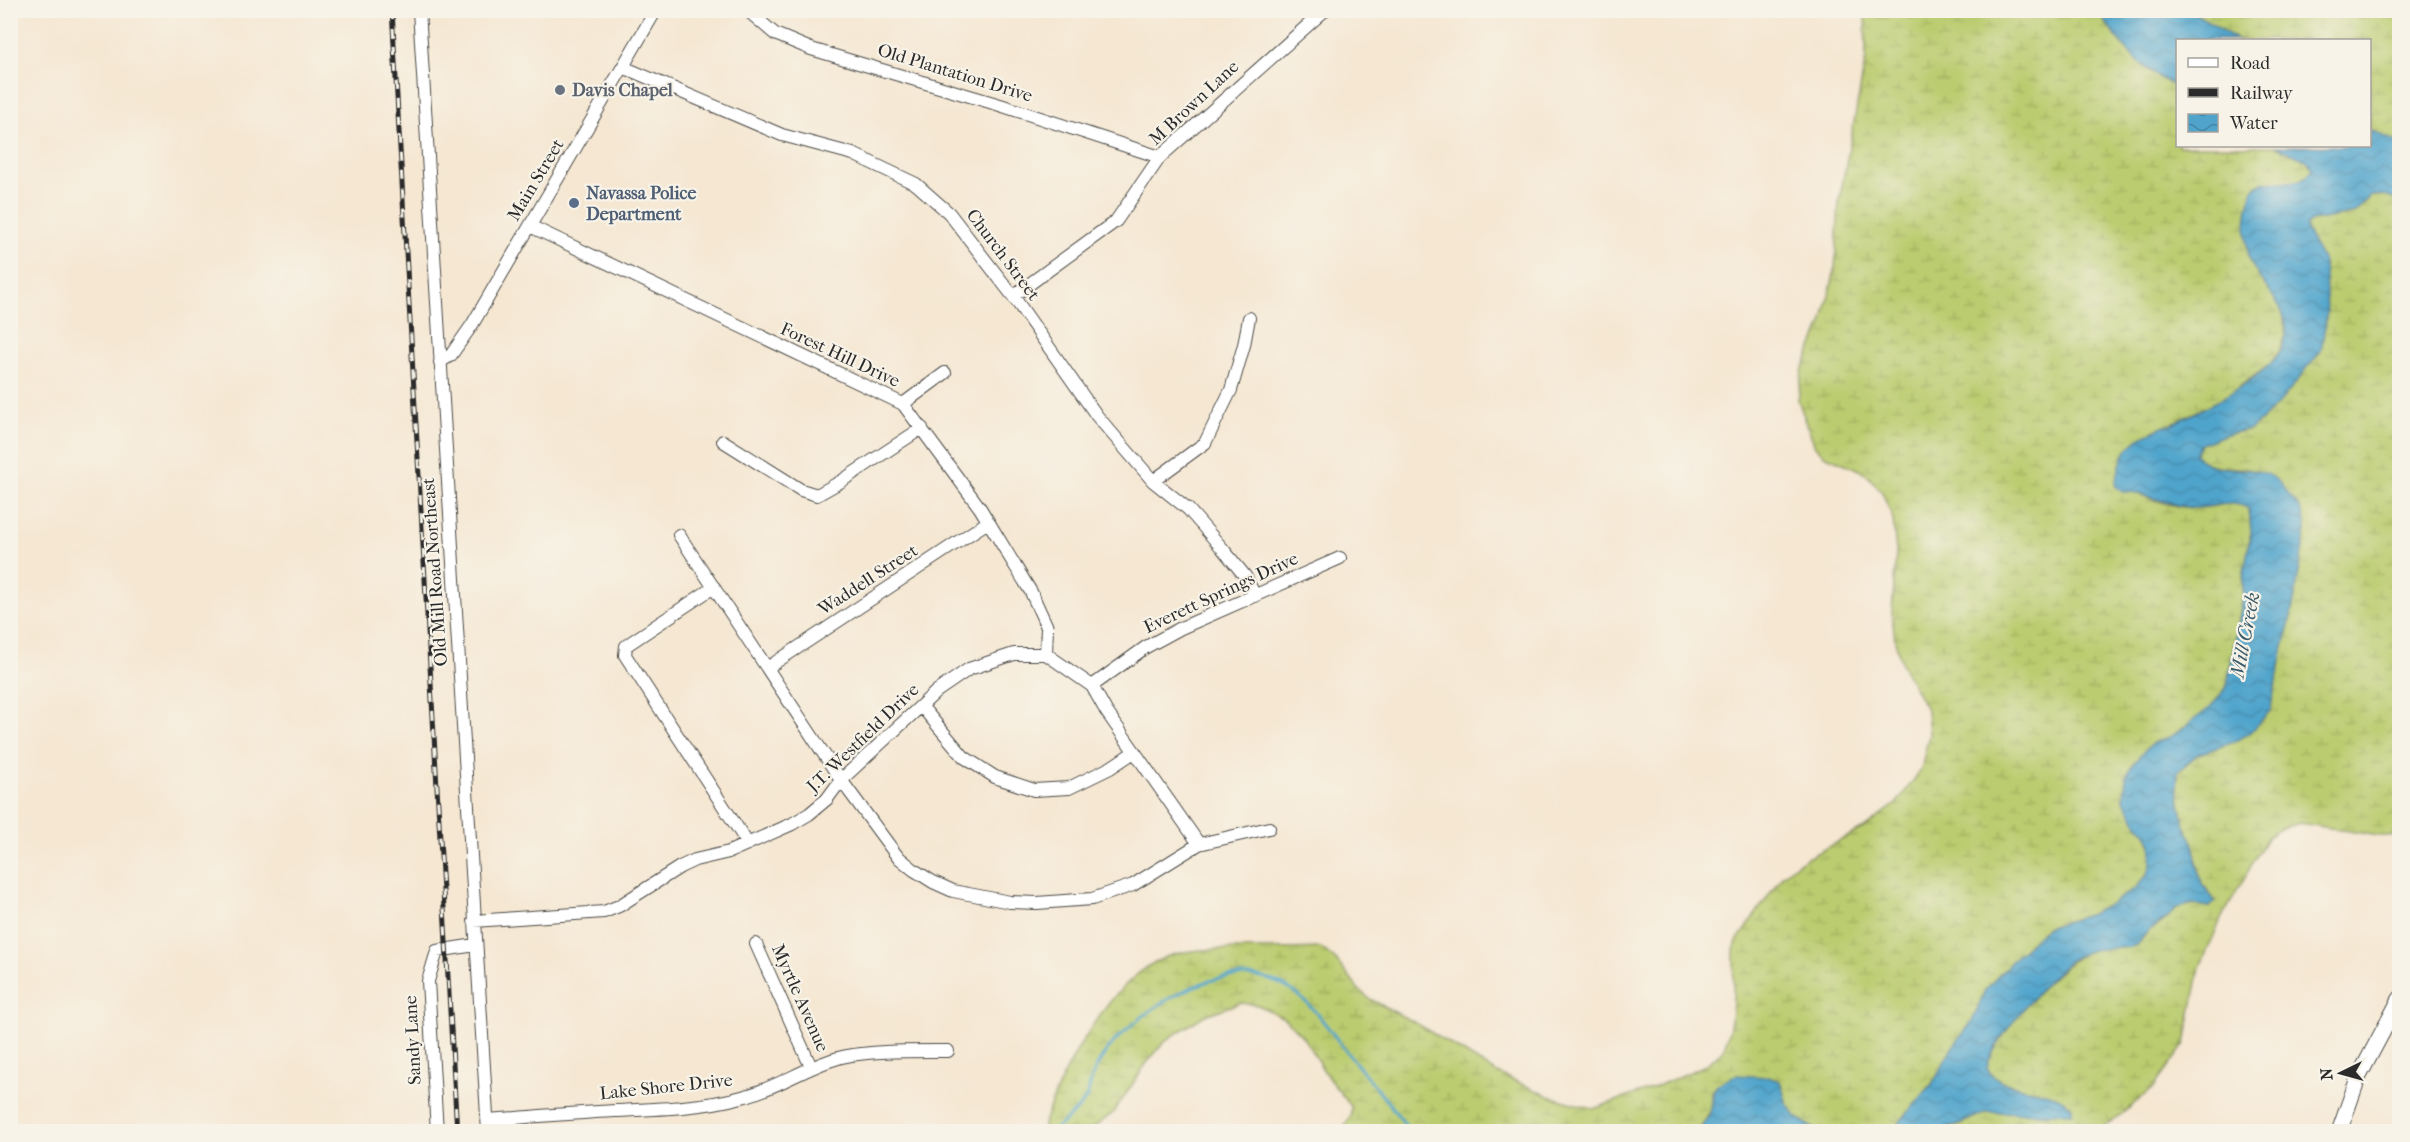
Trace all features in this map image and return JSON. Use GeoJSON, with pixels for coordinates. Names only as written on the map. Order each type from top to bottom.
{"type":"FeatureCollection","features":[{"type":"Feature","properties":{"kind":"main road"},"geometry":{"type":"LineString","coordinates":[[2339,1131],[2358,1078],[2400,999]]}},
{"type":"Feature","properties":{"kind":"street","name":"Old Mill Road Northeast"},"geometry":{"type":"LineString","coordinates":[[419,10],[475,945],[488,1126]]}},
{"type":"Feature","properties":{"kind":"street","name":"Main Street"},"geometry":{"type":"LineString","coordinates":[[441,362],[451,355],[463,339],[656,10]]}},
{"type":"Feature","properties":{"kind":"street","name":"Old Plantation Drive"},"geometry":{"type":"LineString","coordinates":[[747,10],[775,34],[811,49],[1000,105],[1160,157]]}},
{"type":"Feature","properties":{"kind":"street","name":"M Brown Lane"},"geometry":{"type":"LineString","coordinates":[[1013,296],[1116,221],[1160,157],[1325,10]]}},
{"type":"Feature","properties":{"kind":"street","name":"Church Street"},"geometry":{"type":"LineString","coordinates":[[623,67],[782,135],[853,154],[916,184],[949,213],[1013,296],[1097,416],[1153,481],[1188,509],[1245,576],[1256,596]]}},
{"type":"Feature","properties":{"kind":"street","name":"Forest Hill Drive"},"geometry":{"type":"LineString","coordinates":[[530,226],[903,404],[988,522],[1031,592],[1047,627],[1046,654]]}},
{"type":"Feature","properties":{"kind":"street"},"geometry":{"type":"LineString","coordinates":[[1153,481],[1205,443],[1231,390],[1249,318]]}},
{"type":"Feature","properties":{"kind":"street"},"geometry":{"type":"LineString","coordinates":[[903,404],[945,373]]}},
{"type":"Feature","properties":{"kind":"street"},"geometry":{"type":"LineString","coordinates":[[723,441],[801,490],[817,495],[922,428]]}},
{"type":"Feature","properties":{"kind":"street","name":"Waddell Street"},"geometry":{"type":"LineString","coordinates":[[767,668],[988,522]]}},
{"type":"Feature","properties":{"kind":"street"},"geometry":{"type":"LineString","coordinates":[[679,536],[841,780],[897,856],[914,870],[953,891],[1010,902],[1064,902],[1111,894],[1149,876],[1199,844],[1269,828]]}},
{"type":"Feature","properties":{"kind":"street","name":"Everett Springs Drive"},"geometry":{"type":"LineString","coordinates":[[1092,686],[1146,646],[1180,628],[1340,558]]}},
{"type":"Feature","properties":{"kind":"street"},"geometry":{"type":"LineString","coordinates":[[714,587],[626,646],[625,655],[748,844]]}},
{"type":"Feature","properties":{"kind":"street","name":"J.T. Westfield Drive"},"geometry":{"type":"LineString","coordinates":[[474,921],[604,912],[619,906],[680,867],[695,860],[729,852],[809,814],[827,799],[841,780],[937,691],[969,669],[1014,654],[1046,654]]}},
{"type":"Feature","properties":{"kind":"street"},"geometry":{"type":"LineString","coordinates":[[1046,654],[1092,686],[1134,752],[1199,844]]}},
{"type":"Feature","properties":{"kind":"street"},"geometry":{"type":"LineString","coordinates":[[922,707],[964,757],[995,777],[1034,790],[1069,788],[1110,768],[1134,752]]}},
{"type":"Feature","properties":{"kind":"street","name":"Myrtle Avenue"},"geometry":{"type":"LineString","coordinates":[[756,944],[811,1067]]}},
{"type":"Feature","properties":{"kind":"street","name":"Sandy Lane"},"geometry":{"type":"LineString","coordinates":[[437,1131],[428,981],[437,951],[475,945]]}},
{"type":"Feature","properties":{"kind":"street","name":"Lake Shore Drive"},"geometry":{"type":"LineString","coordinates":[[488,1126],[712,1103],[742,1097],[774,1086],[811,1067],[836,1058],[861,1054],[948,1052]]}},
{"type":"Feature","properties":{"kind":"green space"},"geometry":{"type":"Polygon","coordinates":[[[1865,11],[2096,11],[2125,48],[2145,68],[2176,87],[2176,147],[2277,147],[2308,161],[2312,169],[2301,180],[2270,182],[2253,189],[2254,267],[2275,296],[2283,312],[2286,336],[2278,354],[2269,365],[2225,397],[2153,431],[2130,491],[2177,506],[2201,508],[2235,504],[2242,506],[2249,509],[2251,532],[2243,578],[2243,597],[2227,686],[2212,707],[2172,736],[2153,743],[2138,824],[2148,835],[2152,846],[2152,863],[2148,874],[2136,888],[2114,902],[2091,914],[2046,928],[1985,990],[1972,1022],[1952,1048],[1932,1084],[1892,1131],[1817,1131],[1797,1118],[1787,1105],[1780,1081],[1712,1090],[1709,1114],[1699,1131],[1342,1131],[1351,1115],[1351,1106],[1329,1079],[1303,1037],[1284,1018],[1258,1005],[1240,1003],[1205,1015],[1166,1040],[1146,1064],[1113,1113],[1089,1131],[1041,1132],[1073,1058],[1106,1007],[1145,969],[1166,957],[1193,951],[1321,948],[1336,960],[1359,990],[1370,999],[1419,1025],[1495,1072],[1549,1096],[1593,1109],[1653,1088],[1706,1065],[1724,1049],[1733,1003],[1734,950],[1737,941],[1782,876],[1798,863],[1864,828],[1896,804],[1921,770],[1929,734],[1927,711],[1902,665],[1895,641],[1892,614],[1896,552],[1893,519],[1882,492],[1867,475],[1824,455],[1815,446],[1798,400],[1802,371],[1822,324],[1835,270],[1839,202],[1866,58],[1865,11]]]}},
{"type":"Feature","properties":{"kind":"green space"},"geometry":{"type":"Polygon","coordinates":[[[2191,11],[2399,11],[2399,143],[2371,130],[2371,39],[2236,39],[2191,11]]]}},
{"type":"Feature","properties":{"kind":"green space"},"geometry":{"type":"Polygon","coordinates":[[[2383,195],[2399,201],[2399,836],[2379,836],[2300,823],[2278,829],[2267,838],[2222,917],[2200,967],[2185,1044],[2154,1087],[2122,1114],[2097,1131],[1942,1132],[1987,1112],[2046,1114],[2070,1104],[2004,1083],[1987,1069],[1991,1056],[2013,1021],[2046,984],[2079,956],[2091,950],[2125,948],[2136,944],[2178,908],[2195,905],[2209,907],[2209,891],[2202,884],[2192,840],[2184,823],[2177,788],[2178,771],[2198,754],[2234,742],[2280,668],[2306,529],[2249,469],[2213,465],[2200,460],[2195,455],[2201,444],[2227,434],[2251,429],[2280,402],[2322,259],[2306,230],[2306,225],[2311,221],[2355,213],[2371,196],[2383,195]]]}},
{"type":"Feature","properties":{"kind":"water"},"geometry":{"type":"Polygon","coordinates":[[[2096,11],[2191,11],[2236,39],[2176,39],[2176,87],[2133,57],[2096,11]]]}},
{"type":"Feature","properties":{"kind":"water","name":"Mill Creek"},"geometry":{"type":"Polygon","coordinates":[[[2371,130],[2399,143],[2399,201],[2383,195],[2371,196],[2355,213],[2311,221],[2306,225],[2306,230],[2322,259],[2325,272],[2327,312],[2321,351],[2280,402],[2251,429],[2227,434],[2201,444],[2195,454],[2202,461],[2211,465],[2265,473],[2274,478],[2299,507],[2306,529],[2294,602],[2270,711],[2252,731],[2234,742],[2198,754],[2178,771],[2177,788],[2184,823],[2192,840],[2202,884],[2215,901],[2209,907],[2192,904],[2176,909],[2131,947],[2097,950],[2077,956],[2054,975],[2010,1026],[1990,1058],[1987,1069],[2006,1083],[2063,1100],[2072,1107],[2072,1113],[1987,1112],[1942,1131],[1892,1131],[1932,1084],[1952,1048],[1972,1022],[1985,990],[2019,953],[2046,928],[2091,914],[2114,902],[2136,888],[2148,874],[2152,845],[2148,835],[2127,807],[2124,799],[2126,777],[2131,766],[2144,751],[2153,743],[2172,736],[2211,707],[2227,686],[2243,597],[2243,578],[2251,532],[2249,509],[2242,506],[2229,504],[2202,508],[2186,507],[2130,492],[2122,492],[2115,483],[2120,464],[2130,446],[2144,436],[2183,419],[2233,391],[2259,374],[2277,356],[2284,343],[2285,319],[2250,259],[2246,241],[2247,212],[2255,187],[2262,183],[2298,181],[2306,177],[2312,169],[2308,161],[2277,147],[2371,147],[2371,130]]]}},
{"type":"Feature","properties":{"kind":"water"},"geometry":{"type":"Polygon","coordinates":[[[1736,1075],[1768,1077],[1780,1081],[1787,1104],[1797,1118],[1817,1131],[1699,1131],[1709,1115],[1715,1087],[1736,1075]]]}},
{"type":"Feature","properties":{"kind":"waterway"},"geometry":{"type":"LineString","coordinates":[[1052,1132],[1084,1101],[1093,1074],[1101,1060],[1113,1043],[1130,1027],[1170,998],[1193,987],[1216,979],[1240,976],[1264,978],[1286,987],[1303,999],[1411,1132]]}},
{"type":"Feature","properties":{"kind":"railway"},"geometry":{"type":"LineString","coordinates":[[392,10],[457,1132]]}},
{"type":"Feature","properties":{"kind":"place","name":"Davis Chapel"},"geometry":{"type":"Point","coordinates":[560,90]}},
{"type":"Feature","properties":{"kind":"place","name":"Navassa Police Department"},"geometry":{"type":"Point","coordinates":[574,203]}}]}
